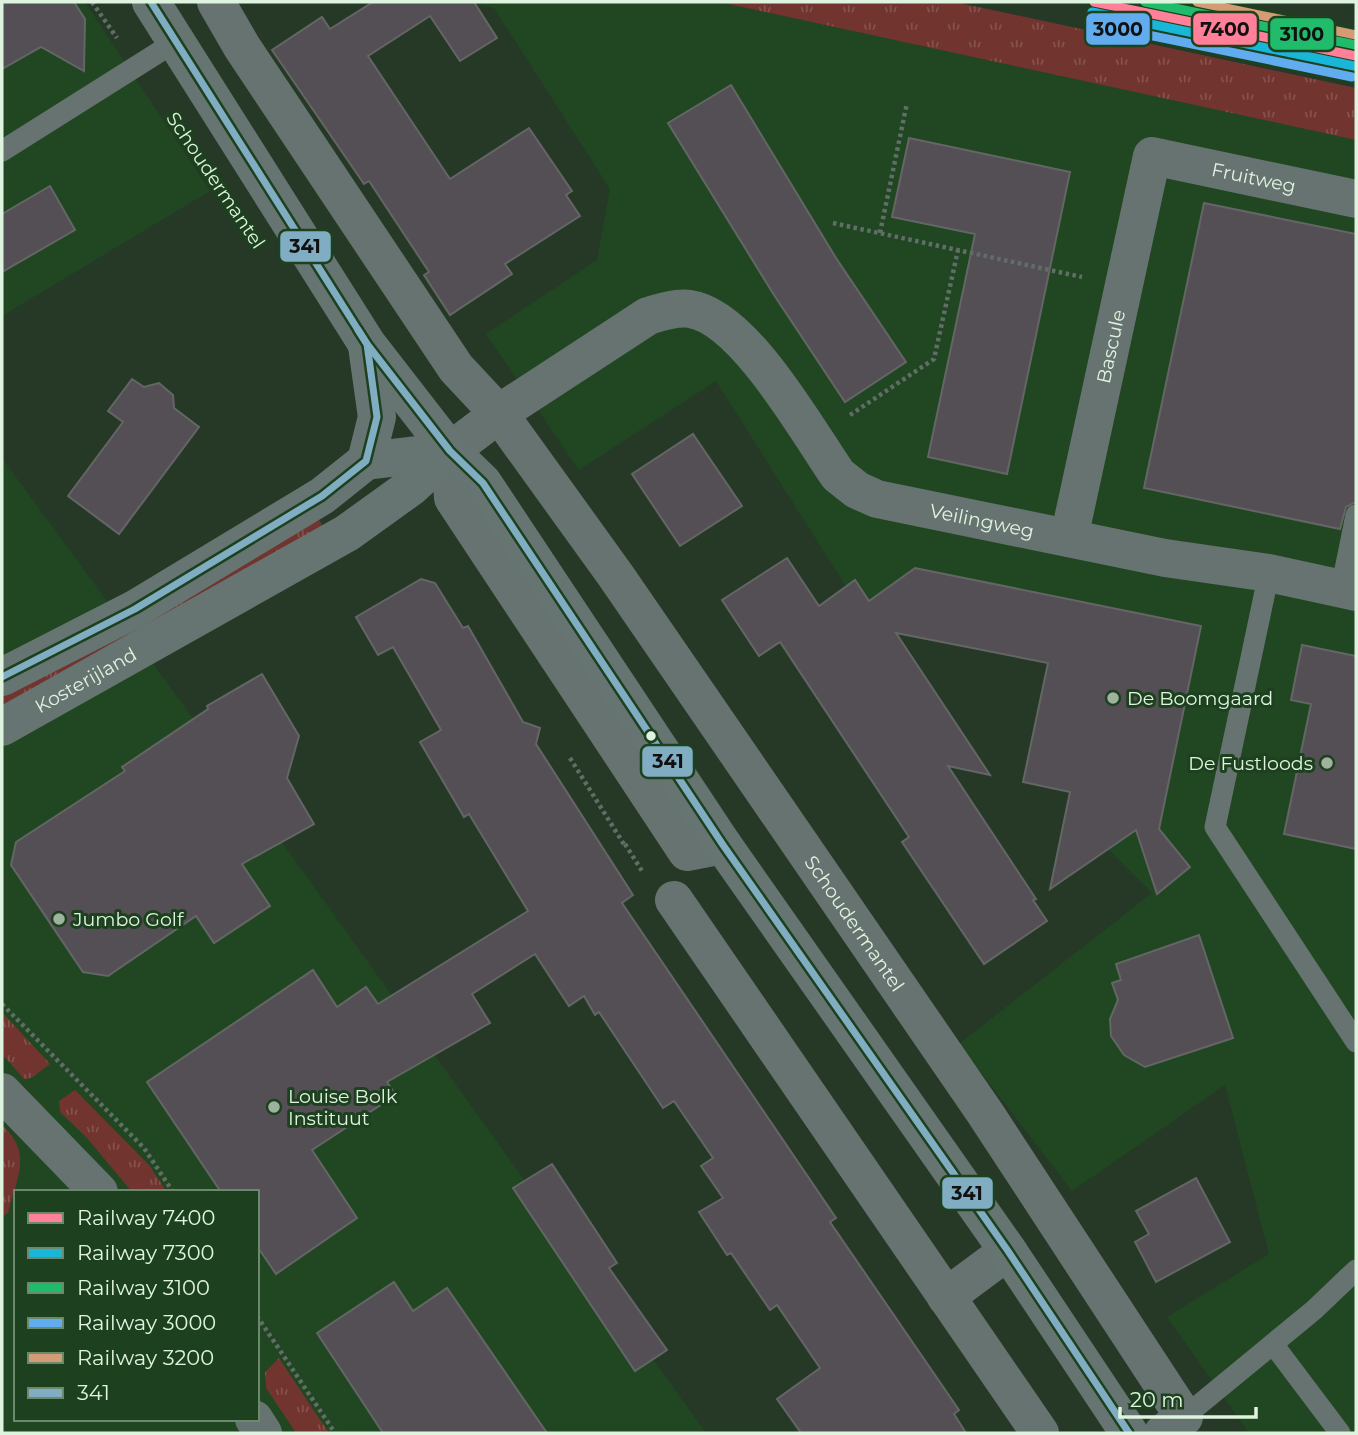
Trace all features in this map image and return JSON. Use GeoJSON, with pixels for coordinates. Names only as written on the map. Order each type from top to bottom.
{"type":"FeatureCollection","features":[{"type":"Feature","properties":{"kind":"street","name":"Schoudermantel"},"geometry":{"type":"LineString","coordinates":[[150,2],[367,344],[450,451],[483,483],[723,845],[1008,1251],[1129,1433]]}},
{"type":"Feature","properties":{"kind":"street","name":"Schoudermantel"},"geometry":{"type":"LineString","coordinates":[[216,2],[250,59],[456,368],[500,415],[616,576],[977,1101],[1173,1425]]}},
{"type":"Feature","properties":{"kind":"street","name":"Fruitweg"},"geometry":{"type":"LineString","coordinates":[[1152,156],[1356,199]]}},
{"type":"Feature","properties":{"kind":"street","name":"Bascule"},"geometry":{"type":"LineString","coordinates":[[1069,538],[1152,156]]}},
{"type":"Feature","properties":{"kind":"street","name":"Veilingweg"},"geometry":{"type":"LineString","coordinates":[[500,415],[648,316],[674,309],[691,309],[727,324],[748,346],[838,475],[857,490],[877,499],[1165,558],[1269,573],[1349,590]]}},
{"type":"Feature","properties":{"kind":"street"},"geometry":{"type":"LineString","coordinates":[[367,344],[377,417],[366,461],[450,451],[500,415]]}},
{"type":"Feature","properties":{"kind":"street","name":"Kosterijland"},"geometry":{"type":"LineString","coordinates":[[2,727],[347,533],[411,487],[450,451]]}},
{"type":"Feature","properties":{"kind":"street","name":"Kosterijland"},"geometry":{"type":"LineString","coordinates":[[2,677],[135,609],[322,496],[366,461]]}},
{"type":"Feature","properties":{"kind":"street"},"geometry":{"type":"LineString","coordinates":[[674,900],[1040,1433]]}},
{"type":"Feature","properties":{"kind":"street"},"geometry":{"type":"LineString","coordinates":[[2,1092],[89,1187]]}},
{"type":"Feature","properties":{"kind":"street"},"geometry":{"type":"LineString","coordinates":[[946,1297],[1008,1251]]}},
{"type":"Feature","properties":{"kind":"lane"},"geometry":{"type":"LineString","coordinates":[[2,151],[175,42]]}},
{"type":"Feature","properties":{"kind":"lane"},"geometry":{"type":"LineString","coordinates":[[1349,590],[1356,515]]}},
{"type":"Feature","properties":{"kind":"lane"},"geometry":{"type":"LineString","coordinates":[[1269,573],[1215,827],[1356,1042]]}},
{"type":"Feature","properties":{"kind":"lane"},"geometry":{"type":"LineString","coordinates":[[1173,1425],[1273,1344],[1356,1270]]}},
{"type":"Feature","properties":{"kind":"lane"},"geometry":{"type":"LineString","coordinates":[[1273,1344],[1340,1433]]}},
{"type":"Feature","properties":{"kind":"path"},"geometry":{"type":"LineString","coordinates":[[92,2],[137,66]]}},
{"type":"Feature","properties":{"kind":"path"},"geometry":{"type":"LineString","coordinates":[[880,233],[907,103]]}},
{"type":"Feature","properties":{"kind":"path"},"geometry":{"type":"LineString","coordinates":[[833,223],[1124,286]]}},
{"type":"Feature","properties":{"kind":"path"},"geometry":{"type":"LineString","coordinates":[[813,439],[934,359],[958,250]]}},
{"type":"Feature","properties":{"kind":"path"},"geometry":{"type":"LineString","coordinates":[[2,1004],[144,1148],[172,1190]]}},
{"type":"Feature","properties":{"kind":"path"},"geometry":{"type":"LineString","coordinates":[[259,1319],[335,1433]]}},
{"type":"Feature","properties":{"kind":"shaded area"},"geometry":{"type":"Polygon","coordinates":[[[2,2],[85,2],[210,191],[2,316],[2,2]]]}},
{"type":"Feature","properties":{"kind":"shaded area"},"geometry":{"type":"Polygon","coordinates":[[[467,2],[719,2],[1356,140],[1356,1433],[1249,1433],[1167,1317],[1269,1254],[1225,1085],[1072,1191],[959,1044],[1152,893],[1067,808],[1070,792],[1023,782],[1048,663],[871,626],[716,381],[579,470],[486,334],[597,260],[610,189],[494,8],[467,2]]]}},
{"type":"Feature","properties":{"kind":"shaded area"},"geometry":{"type":"Polygon","coordinates":[[[2,458],[192,717],[706,1433],[2,1433],[2,458]]]}},
{"type":"Feature","properties":{"kind":"green space"},"geometry":{"type":"Polygon","coordinates":[[[719,2],[955,2],[1356,88],[1356,140],[719,2]]]}},
{"type":"Feature","properties":{"kind":"green space"},"geometry":{"type":"Polygon","coordinates":[[[318,518],[325,530],[2,715],[2,693],[318,518]]]}},
{"type":"Feature","properties":{"kind":"green space"},"geometry":{"type":"Polygon","coordinates":[[[2,1012],[50,1064],[31,1078],[24,1079],[2,1054],[2,1012]]]}},
{"type":"Feature","properties":{"kind":"green space"},"geometry":{"type":"Polygon","coordinates":[[[75,1090],[149,1165],[166,1190],[130,1190],[87,1138],[60,1112],[59,1101],[75,1090]]]}},
{"type":"Feature","properties":{"kind":"green space"},"geometry":{"type":"Polygon","coordinates":[[[2,1125],[12,1135],[17,1146],[20,1166],[8,1213],[2,1217],[2,1125]]]}},
{"type":"Feature","properties":{"kind":"green space"},"geometry":{"type":"Polygon","coordinates":[[[279,1358],[329,1433],[296,1433],[266,1388],[265,1372],[279,1358]]]}},
{"type":"Feature","properties":{"kind":"building"},"geometry":{"type":"Polygon","coordinates":[[[2,2],[74,2],[85,19],[84,71],[41,47],[2,69],[2,2]]]}},
{"type":"Feature","properties":{"kind":"building"},"geometry":{"type":"Polygon","coordinates":[[[373,2],[474,2],[497,38],[460,61],[430,16],[368,56],[450,179],[529,128],[572,191],[566,195],[580,216],[505,264],[512,274],[450,315],[424,275],[429,272],[369,181],[364,184],[272,50],[322,17],[330,29],[373,2]]]}},
{"type":"Feature","properties":{"kind":"building"},"geometry":{"type":"Polygon","coordinates":[[[731,85],[836,258],[906,362],[845,402],[774,295],[668,123],[731,85]]]}},
{"type":"Feature","properties":{"kind":"building"},"geometry":{"type":"Polygon","coordinates":[[[909,138],[1070,172],[1007,474],[928,457],[975,234],[892,217],[909,138]]]}},
{"type":"Feature","properties":{"kind":"building"},"geometry":{"type":"Polygon","coordinates":[[[50,186],[75,230],[2,272],[2,214],[50,186]]]}},
{"type":"Feature","properties":{"kind":"building"},"geometry":{"type":"Polygon","coordinates":[[[1204,203],[1356,234],[1356,502],[1346,507],[1340,529],[1144,488],[1204,203]]]}},
{"type":"Feature","properties":{"kind":"building"},"geometry":{"type":"Polygon","coordinates":[[[132,379],[144,387],[159,383],[173,395],[174,408],[199,427],[119,534],[68,496],[123,422],[108,411],[132,379]]]}},
{"type":"Feature","properties":{"kind":"building"},"geometry":{"type":"Polygon","coordinates":[[[693,434],[742,506],[680,546],[632,474],[693,434]]]}},
{"type":"Feature","properties":{"kind":"building"},"geometry":{"type":"Polygon","coordinates":[[[787,558],[819,606],[855,580],[869,601],[915,568],[1201,626],[1159,829],[1190,867],[1157,894],[1136,830],[1050,889],[1070,792],[1023,782],[1048,663],[896,633],[990,775],[948,766],[1036,899],[1033,900],[1047,921],[984,964],[902,842],[909,837],[780,642],[759,656],[722,600],[787,558]]]}},
{"type":"Feature","properties":{"kind":"building"},"geometry":{"type":"Polygon","coordinates":[[[421,579],[435,583],[463,628],[468,626],[523,722],[540,728],[536,744],[633,895],[622,903],[836,1218],[830,1222],[959,1410],[954,1414],[966,1433],[801,1433],[777,1399],[820,1368],[777,1305],[770,1310],[731,1253],[727,1255],[699,1212],[723,1198],[701,1166],[713,1158],[674,1101],[663,1108],[599,1012],[595,1015],[584,996],[569,1006],[535,954],[472,994],[490,1023],[387,1082],[396,1095],[312,1150],[357,1218],[276,1274],[259,1249],[259,1190],[220,1190],[147,1082],[313,970],[337,1007],[366,987],[378,1004],[528,911],[469,814],[464,817],[420,742],[441,730],[393,647],[378,655],[356,617],[421,579]]]}},
{"type":"Feature","properties":{"kind":"building","name":"De Fustloods"},"geometry":{"type":"Polygon","coordinates":[[[1302,645],[1356,656],[1356,849],[1284,834],[1311,704],[1291,700],[1302,645]]]}},
{"type":"Feature","properties":{"kind":"building"},"geometry":{"type":"Polygon","coordinates":[[[262,674],[299,736],[287,778],[314,824],[242,864],[270,906],[214,943],[196,916],[108,976],[83,972],[11,865],[16,842],[125,771],[122,767],[208,709],[207,706],[262,674]]]}},
{"type":"Feature","properties":{"kind":"building"},"geometry":{"type":"Polygon","coordinates":[[[1199,935],[1233,1038],[1145,1067],[1124,1055],[1111,1036],[1110,1019],[1118,1000],[1112,983],[1121,980],[1116,964],[1199,935]]]}},
{"type":"Feature","properties":{"kind":"building"},"geometry":{"type":"Polygon","coordinates":[[[552,1164],[617,1263],[609,1268],[667,1350],[635,1371],[513,1188],[552,1164]]]}},
{"type":"Feature","properties":{"kind":"building"},"geometry":{"type":"Polygon","coordinates":[[[1196,1178],[1230,1242],[1156,1282],[1135,1242],[1149,1234],[1136,1211],[1196,1178]]]}},
{"type":"Feature","properties":{"kind":"building"},"geometry":{"type":"Polygon","coordinates":[[[394,1282],[413,1311],[447,1288],[547,1433],[383,1433],[317,1333],[394,1282]]]}},
{"type":"Feature","properties":{"kind":"rail line","name":"7400"},"geometry":{"type":"LineString","coordinates":[[1094,2],[1356,56]]}},
{"type":"Feature","properties":{"kind":"rail line","name":"3100"},"geometry":{"type":"LineString","coordinates":[[1145,2],[1356,45]]}},
{"type":"Feature","properties":{"kind":"rail line","name":"3200"},"geometry":{"type":"LineString","coordinates":[[1197,2],[1356,35]]}},
{"type":"Feature","properties":{"kind":"rail line","name":"7300"},"geometry":{"type":"LineString","coordinates":[[1092,12],[1354,66]]}},
{"type":"Feature","properties":{"kind":"rail line","name":"3000"},"geometry":{"type":"LineString","coordinates":[[1090,23],[1352,77]]}},
{"type":"Feature","properties":{"kind":"transit line","name":"341"},"geometry":{"type":"LineString","coordinates":[[151,2],[367,344],[450,451],[483,483],[723,845],[1008,1251],[1129,1433]]}},
{"type":"Feature","properties":{"kind":"transit line","name":"341"},"geometry":{"type":"LineString","coordinates":[[2,677],[135,609],[322,496],[366,461],[377,417],[367,344],[358,330]]}},
{"type":"Feature","properties":{"kind":"place","name":"De Boomgaard"},"geometry":{"type":"Point","coordinates":[1113,698]}},
{"type":"Feature","properties":{"kind":"place","name":"De Fustloods"},"geometry":{"type":"Point","coordinates":[1327,763]}},
{"type":"Feature","properties":{"kind":"place","name":"Jumbo Golf"},"geometry":{"type":"Point","coordinates":[59,919]}},
{"type":"Feature","properties":{"kind":"place","name":"Louise Bolk Instituut"},"geometry":{"type":"Point","coordinates":[274,1107]}}]}
